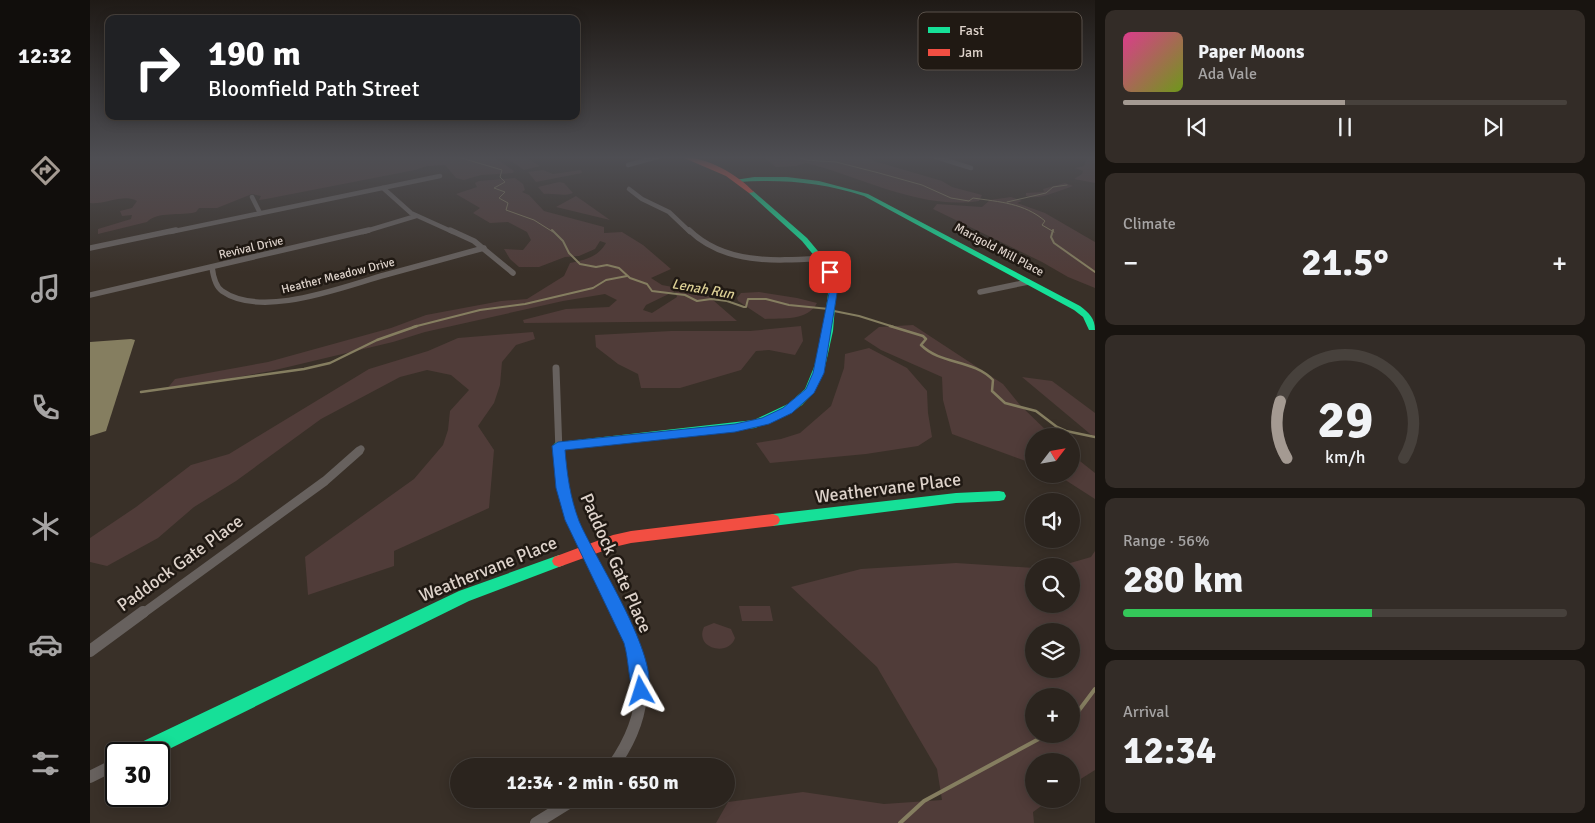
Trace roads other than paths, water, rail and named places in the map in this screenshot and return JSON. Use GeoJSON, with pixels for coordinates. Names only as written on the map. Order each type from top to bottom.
{"type":"FeatureCollection","features":[{"type":"Feature","properties":{"kind":"street"},"geometry":{"type":"LineString","coordinates":[[90,248],[347,195]]}},
{"type":"Feature","properties":{"kind":"street"},"geometry":{"type":"LineString","coordinates":[[390,195],[403,208],[416,216],[460,233],[484,248],[513,273]]}},
{"type":"Feature","properties":{"kind":"street"},"geometry":{"type":"LineString","coordinates":[[640,195],[672,215],[704,243],[718,250],[761,259],[822,258]]}},
{"type":"Feature","properties":{"kind":"street"},"geometry":{"type":"LineString","coordinates":[[558,446],[735,428],[755,424],[773,418],[797,404],[814,384],[818,373],[831,302],[832,278],[822,258],[755,195]]}},
{"type":"Feature","properties":{"kind":"street","name":"Marigold Mill Place"},"geometry":{"type":"LineString","coordinates":[[867,195],[1080,310],[1092,322],[1092,328]]}},
{"type":"Feature","properties":{"kind":"street"},"geometry":{"type":"LineString","coordinates":[[252,197],[260,213]]}},
{"type":"Feature","properties":{"kind":"street","name":"Revival Drive"},"geometry":{"type":"LineString","coordinates":[[90,295],[379,228],[416,216]]}},
{"type":"Feature","properties":{"kind":"street","name":"Heather Meadow Drive"},"geometry":{"type":"LineString","coordinates":[[212,267],[218,286],[226,293],[247,300],[276,301],[310,295],[484,248]]}},
{"type":"Feature","properties":{"kind":"street"},"geometry":{"type":"LineString","coordinates":[[980,292],[1028,282]]}},
{"type":"Feature","properties":{"kind":"street","name":"Paddock Gate Place"},"geometry":{"type":"LineString","coordinates":[[556,368],[558,446],[562,488],[572,520],[585,550],[631,641],[641,678],[641,704],[635,726],[626,747],[618,758]]}},
{"type":"Feature","properties":{"kind":"street","name":"Paddock Gate Place"},"geometry":{"type":"LineString","coordinates":[[90,651],[326,481],[361,449]]}},
{"type":"Feature","properties":{"kind":"street","name":"Weathervane Place"},"geometry":{"type":"LineString","coordinates":[[163,742],[464,596],[585,550],[630,537],[956,498],[1000,496]]}},
{"type":"Feature","properties":{"kind":"street"},"geometry":{"type":"LineString","coordinates":[[90,777],[105,770]]}},
{"type":"Feature","properties":{"kind":"street"},"geometry":{"type":"LineString","coordinates":[[536,823],[560,808]]}},
{"type":"Feature","properties":{"kind":"waterway","name":"Lenah Run"},"geometry":{"type":"LineString","coordinates":[[502,195],[499,198],[508,203],[506,210],[534,220],[553,232]]}},
{"type":"Feature","properties":{"kind":"waterway"},"geometry":{"type":"LineString","coordinates":[[945,195],[969,201],[973,198],[1011,204],[1037,215],[1045,221],[1042,225],[1053,231]]}},
{"type":"Feature","properties":{"kind":"waterway"},"geometry":{"type":"LineString","coordinates":[[1007,202],[1036,195]]}},
{"type":"Feature","properties":{"kind":"waterway","name":"Lenah Run"},"geometry":{"type":"LineString","coordinates":[[552,230],[580,264],[596,267],[607,265],[619,268],[630,278],[647,284],[652,291],[685,295],[697,301],[711,299],[727,301],[744,307],[746,307],[748,299],[766,299],[789,305],[829,309]]}},
{"type":"Feature","properties":{"kind":"waterway"},"geometry":{"type":"LineString","coordinates":[[1053,231],[1051,237],[1054,243],[1095,272]]}},
{"type":"Feature","properties":{"kind":"waterway"},"geometry":{"type":"LineString","coordinates":[[413,327],[480,310],[525,304],[593,288],[606,280],[627,276]]}},
{"type":"Feature","properties":{"kind":"waterway","name":"Lenah Run"},"geometry":{"type":"LineString","coordinates":[[834,311],[859,316],[894,327]]}},
{"type":"Feature","properties":{"kind":"waterway"},"geometry":{"type":"LineString","coordinates":[[141,392],[304,369],[330,363],[377,340],[417,326]]}},
{"type":"Feature","properties":{"kind":"waterway","name":"Lenah Run"},"geometry":{"type":"LineString","coordinates":[[890,326],[923,336],[926,339],[921,345],[929,351],[985,373],[993,380],[992,391],[1005,403],[1036,411],[1057,427],[1066,431],[1095,437]]}},
{"type":"Feature","properties":{"kind":"waterway"},"geometry":{"type":"LineString","coordinates":[[1080,709],[1095,689]]}},
{"type":"Feature","properties":{"kind":"waterway"},"geometry":{"type":"LineString","coordinates":[[900,823],[924,801],[1031,743]]}}]}
